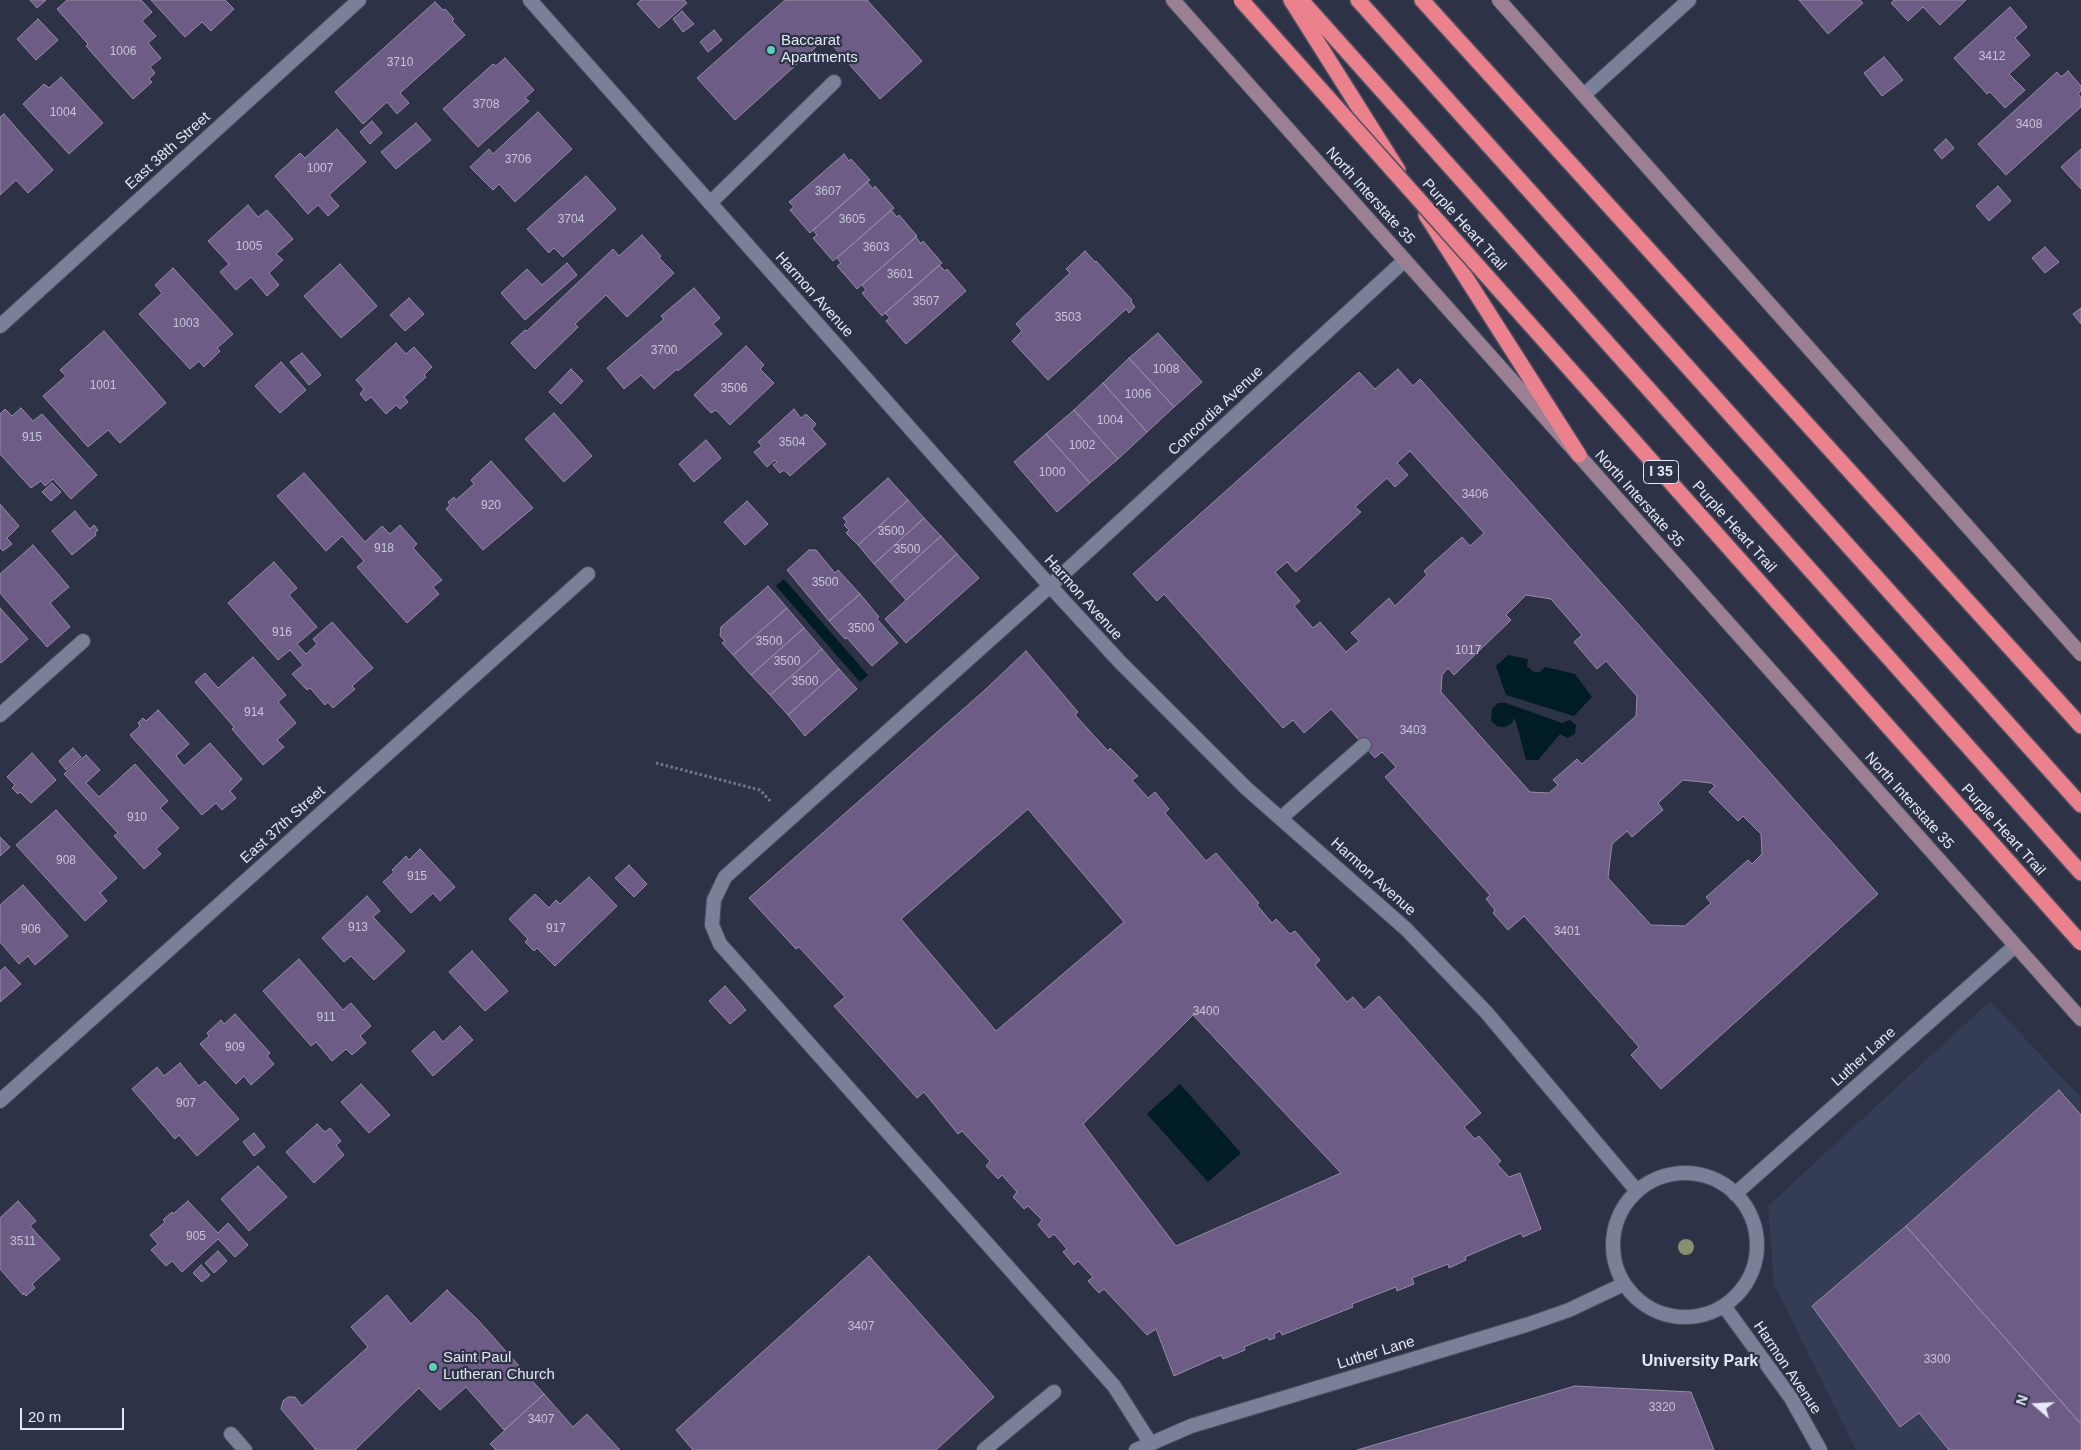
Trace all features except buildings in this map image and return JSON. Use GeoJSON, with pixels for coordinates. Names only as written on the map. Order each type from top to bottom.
{"type":"FeatureCollection","features":[{"type":"Feature","properties":{"kind":"highway","name":"Purple Heart Trail"},"geometry":{"type":"LineString","coordinates":[[1241,0],[2081,943]]}},
{"type":"Feature","properties":{"kind":"highway"},"geometry":{"type":"LineString","coordinates":[[1290,0],[1579,455]]}},
{"type":"Feature","properties":{"kind":"highway","name":"Purple Heart Trail"},"geometry":{"type":"LineString","coordinates":[[1300,0],[2081,873]]}},
{"type":"Feature","properties":{"kind":"highway"},"geometry":{"type":"LineString","coordinates":[[1358,0],[2081,805]]}},
{"type":"Feature","properties":{"kind":"highway"},"geometry":{"type":"LineString","coordinates":[[1422,0],[2081,726]]}},
{"type":"Feature","properties":{"kind":"main road","name":"North Interstate 35"},"geometry":{"type":"LineString","coordinates":[[1173,0],[2081,1020]]}},
{"type":"Feature","properties":{"kind":"main road"},"geometry":{"type":"LineString","coordinates":[[1498,0],[2081,654]]}},
{"type":"Feature","properties":{"kind":"street","name":"East 38th Street"},"geometry":{"type":"LineString","coordinates":[[0,326],[359,0]]}},
{"type":"Feature","properties":{"kind":"street","name":"Harmon Avenue"},"geometry":{"type":"LineString","coordinates":[[530,0],[1050,586],[1120,662],[1246,788],[1413,936],[1486,1012],[1637,1192]]}},
{"type":"Feature","properties":{"kind":"street"},"geometry":{"type":"LineString","coordinates":[[1584,95],[1689,0]]}},
{"type":"Feature","properties":{"kind":"street"},"geometry":{"type":"LineString","coordinates":[[710,203],[834,82]]}},
{"type":"Feature","properties":{"kind":"street","name":"Concordia Avenue"},"geometry":{"type":"LineString","coordinates":[[1151,1444],[1114,1386],[720,944],[712,925],[714,900],[725,877],[1050,586],[1405,260]]}},
{"type":"Feature","properties":{"kind":"street","name":"East 37th Street"},"geometry":{"type":"LineString","coordinates":[[0,1101],[588,574]]}},
{"type":"Feature","properties":{"kind":"street"},"geometry":{"type":"LineString","coordinates":[[0,715],[84,641]]}},
{"type":"Feature","properties":{"kind":"street"},"geometry":{"type":"LineString","coordinates":[[1281,818],[1364,745]]}},
{"type":"Feature","properties":{"kind":"street","name":"Luther Lane"},"geometry":{"type":"LineString","coordinates":[[1735,1194],[2015,946]]}},
{"type":"Feature","properties":{"kind":"street"},"geometry":{"type":"LineString","coordinates":[[1688,1172],[1711,1177],[1732,1189],[1735,1194],[1748,1208],[1756,1232],[1757,1256],[1749,1280],[1734,1299],[1713,1312],[1689,1318],[1665,1316],[1642,1305],[1624,1284],[1615,1268],[1612,1245],[1616,1222],[1627,1202],[1643,1185],[1664,1175],[1688,1172]]}},
{"type":"Feature","properties":{"kind":"street","name":"Luther Lane"},"geometry":{"type":"LineString","coordinates":[[1136,1450],[1191,1426],[1526,1326],[1569,1310],[1624,1284]]}},
{"type":"Feature","properties":{"kind":"street","name":"Harmon Avenue"},"geometry":{"type":"LineString","coordinates":[[1724,1306],[1791,1398],[1820,1450]]}},
{"type":"Feature","properties":{"kind":"street"},"geometry":{"type":"LineString","coordinates":[[984,1450],[1054,1392]]}},
{"type":"Feature","properties":{"kind":"street"},"geometry":{"type":"LineString","coordinates":[[230,1434],[245,1450]]}},
{"type":"Feature","properties":{"kind":"path"},"geometry":{"type":"LineString","coordinates":[[656,762],[760,790],[788,820]]}},
{"type":"Feature","properties":{"kind":"shaded area"},"geometry":{"type":"Polygon","coordinates":[[[784,579],[868,675],[860,682],[776,586],[784,579]]]}},
{"type":"Feature","properties":{"kind":"shaded area"},"geometry":{"type":"Polygon","coordinates":[[[1508,655],[1528,659],[1527,666],[1534,672],[1540,672],[1545,667],[1575,674],[1592,697],[1574,716],[1506,695],[1496,666],[1508,655]]]}},
{"type":"Feature","properties":{"kind":"shaded area"},"geometry":{"type":"Polygon","coordinates":[[[1498,703],[1506,703],[1562,723],[1570,720],[1576,725],[1575,734],[1567,738],[1560,734],[1538,760],[1526,760],[1515,718],[1511,724],[1504,727],[1497,726],[1491,721],[1492,709],[1498,703]]]}},
{"type":"Feature","properties":{"kind":"shaded area"},"geometry":{"type":"Polygon","coordinates":[[[1990,1001],[2081,1098],[2081,1450],[1856,1450],[1774,1285],[1768,1206],[1990,1001]]]}},
{"type":"Feature","properties":{"kind":"shaded area"},"geometry":{"type":"Polygon","coordinates":[[[1180,1084],[1241,1153],[1208,1182],[1147,1114],[1180,1084]]]}},
{"type":"Feature","properties":{"kind":"place","name":"Baccarat Apartments"},"geometry":{"type":"Point","coordinates":[771,50]}},
{"type":"Feature","properties":{"kind":"place","name":"Saint Paul Lutheran Church"},"geometry":{"type":"Point","coordinates":[433,1367]}},
{"type":"Feature","properties":{"kind":"district","name":"University Park"},"geometry":{"type":"Point","coordinates":[1700,1362]}}]}
